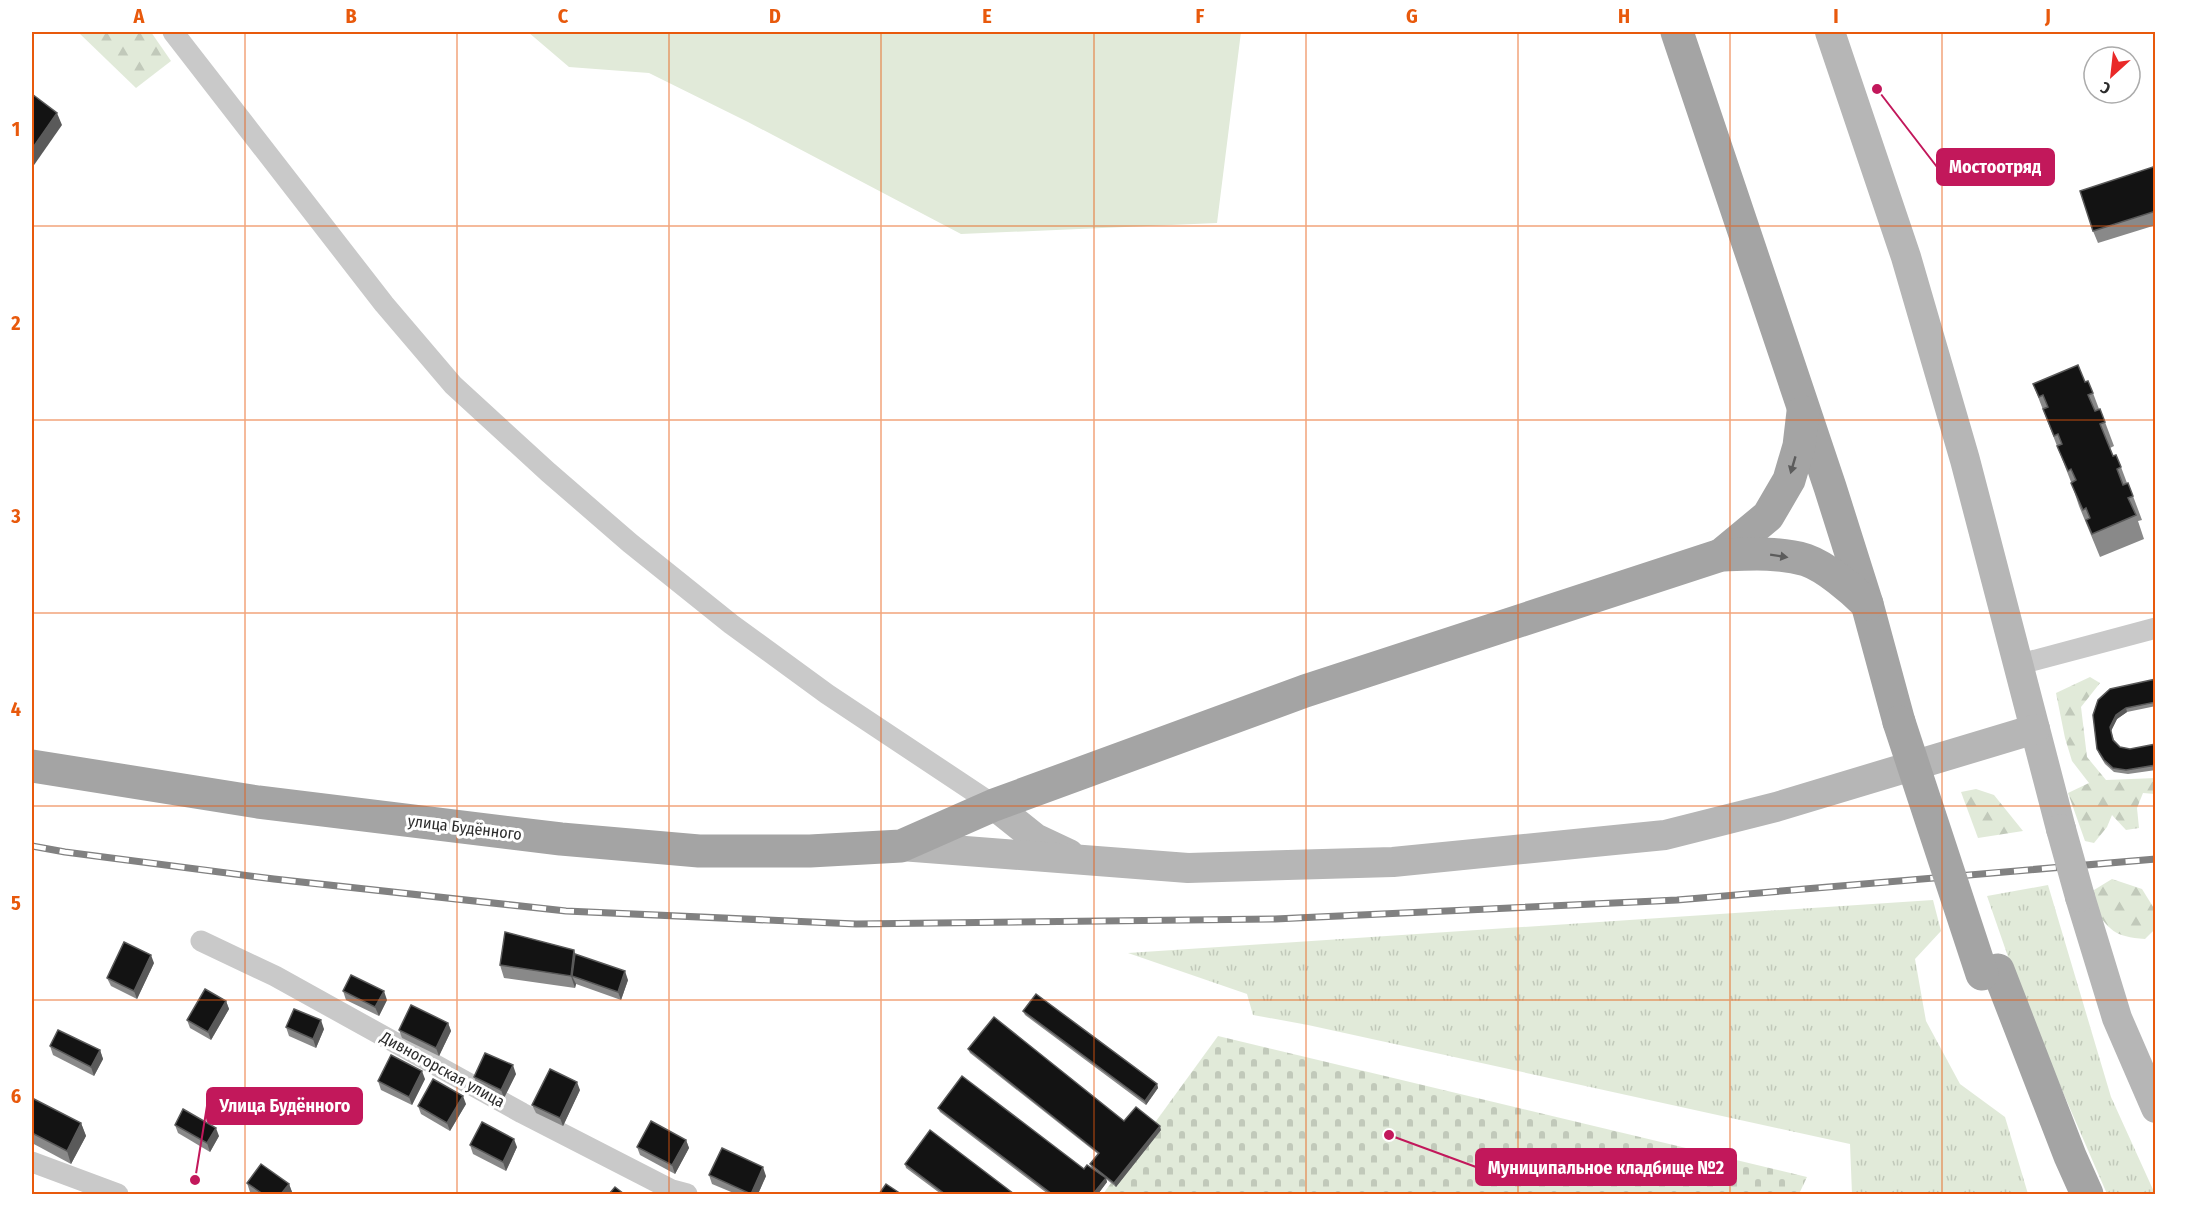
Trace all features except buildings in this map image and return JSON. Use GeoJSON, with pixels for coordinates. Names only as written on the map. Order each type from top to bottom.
{"type":"FeatureCollection","features":[{"type":"Feature","properties":{"kind":"main road"},"geometry":{"type":"LineString","coordinates":[[1677,32],[1867,604],[1909,722],[1990,972],[2017,1070],[2068,1194]]}},
{"type":"Feature","properties":{"kind":"main road"},"geometry":{"type":"LineString","coordinates":[[1699,32],[1850,487],[1909,722]]}},
{"type":"Feature","properties":{"kind":"main road"},"geometry":{"type":"LineString","coordinates":[[1721,555],[1768,516],[1789,480],[1799,446],[1803,407]]}},
{"type":"Feature","properties":{"kind":"main road"},"geometry":{"type":"LineString","coordinates":[[901,846],[994,805],[1305,691],[1721,555],[1768,554],[1807,560],[1847,585],[1867,604]]}},
{"type":"Feature","properties":{"kind":"main road","name":"улица Будённого"},"geometry":{"type":"LineString","coordinates":[[32,766],[258,802],[561,839],[699,851],[810,851],[901,846]]}},
{"type":"Feature","properties":{"kind":"main road"},"geometry":{"type":"LineString","coordinates":[[1990,972],[2087,1194]]}},
{"type":"Feature","properties":{"kind":"street"},"geometry":{"type":"LineString","coordinates":[[173,32],[384,304],[453,385],[548,472],[613,529],[731,624],[827,694],[994,805],[1035,838],[1085,862]]}},
{"type":"Feature","properties":{"kind":"street"},"geometry":{"type":"LineString","coordinates":[[1830,32],[1906,257],[1965,460],[2017,665],[2080,897],[2117,1018],[2156,1108]]}},
{"type":"Feature","properties":{"kind":"street"},"geometry":{"type":"LineString","coordinates":[[2017,665],[2156,628]]}},
{"type":"Feature","properties":{"kind":"street"},"geometry":{"type":"LineString","coordinates":[[901,846],[1085,862],[1188,868],[1393,862],[1665,835],[1776,807],[2035,729]]}},
{"type":"Feature","properties":{"kind":"street","name":"Дивногорская улица"},"geometry":{"type":"LineString","coordinates":[[201,941],[275,976],[522,1113],[676,1193]]}},
{"type":"Feature","properties":{"kind":"street"},"geometry":{"type":"LineString","coordinates":[[32,1162],[82,1189],[118,1194]]}},
{"type":"Feature","properties":{"kind":"green space"},"geometry":{"type":"Polygon","coordinates":[[[78,32],[151,32],[171,61],[136,88],[78,32]]]}},
{"type":"Feature","properties":{"kind":"green space"},"geometry":{"type":"Polygon","coordinates":[[[528,32],[1241,32],[1217,223],[961,234],[748,122],[649,73],[569,67],[528,32]]]}},
{"type":"Feature","properties":{"kind":"green space"},"geometry":{"type":"Polygon","coordinates":[[[2090,677],[2100,683],[2081,707],[2087,757],[2106,780],[2156,778],[2155,794],[2143,793],[2137,808],[2139,828],[2126,830],[2112,815],[2107,827],[2094,843],[2085,841],[2068,793],[2089,783],[2072,761],[2056,693],[2090,677]]]}},
{"type":"Feature","properties":{"kind":"green space"},"geometry":{"type":"Polygon","coordinates":[[[1976,789],[1994,795],[2023,831],[1978,838],[1961,792],[1976,789]]]}},
{"type":"Feature","properties":{"kind":"green space"},"geometry":{"type":"Polygon","coordinates":[[[2112,879],[2142,889],[2155,910],[2155,929],[2145,939],[2113,931],[2092,905],[2094,890],[2112,879]]]}},
{"type":"Feature","properties":{"kind":"green space"},"geometry":{"type":"Polygon","coordinates":[[[2048,885],[2111,1097],[2155,1194],[2107,1194],[2023,1000],[1987,896],[2048,885]]]}},
{"type":"Feature","properties":{"kind":"green space"},"geometry":{"type":"Polygon","coordinates":[[[1933,900],[1941,931],[1915,959],[1926,1021],[1960,1084],[2005,1117],[2028,1194],[1852,1194],[1850,1144],[1308,1025],[1253,1015],[1247,994],[1128,953],[1933,900]]]}},
{"type":"Feature","properties":{"kind":"green space"},"geometry":{"type":"Polygon","coordinates":[[[1218,1036],[1807,1177],[1799,1194],[1103,1194],[1218,1036]]]}},
{"type":"Feature","properties":{"kind":"railway"},"geometry":{"type":"LineString","coordinates":[[32,846],[274,879],[566,911],[856,924],[1275,919],[1677,900],[2156,859]]}},
{"type":"Feature","properties":{"kind":"place","name":"Мостоотряд"},"geometry":{"type":"Point","coordinates":[1877,89]}},
{"type":"Feature","properties":{"kind":"place","name":"Муниципальное кладбище №2"},"geometry":{"type":"Point","coordinates":[1389,1135]}},
{"type":"Feature","properties":{"kind":"place","name":"Улица Будённого"},"geometry":{"type":"Point","coordinates":[195,1180]}}]}
